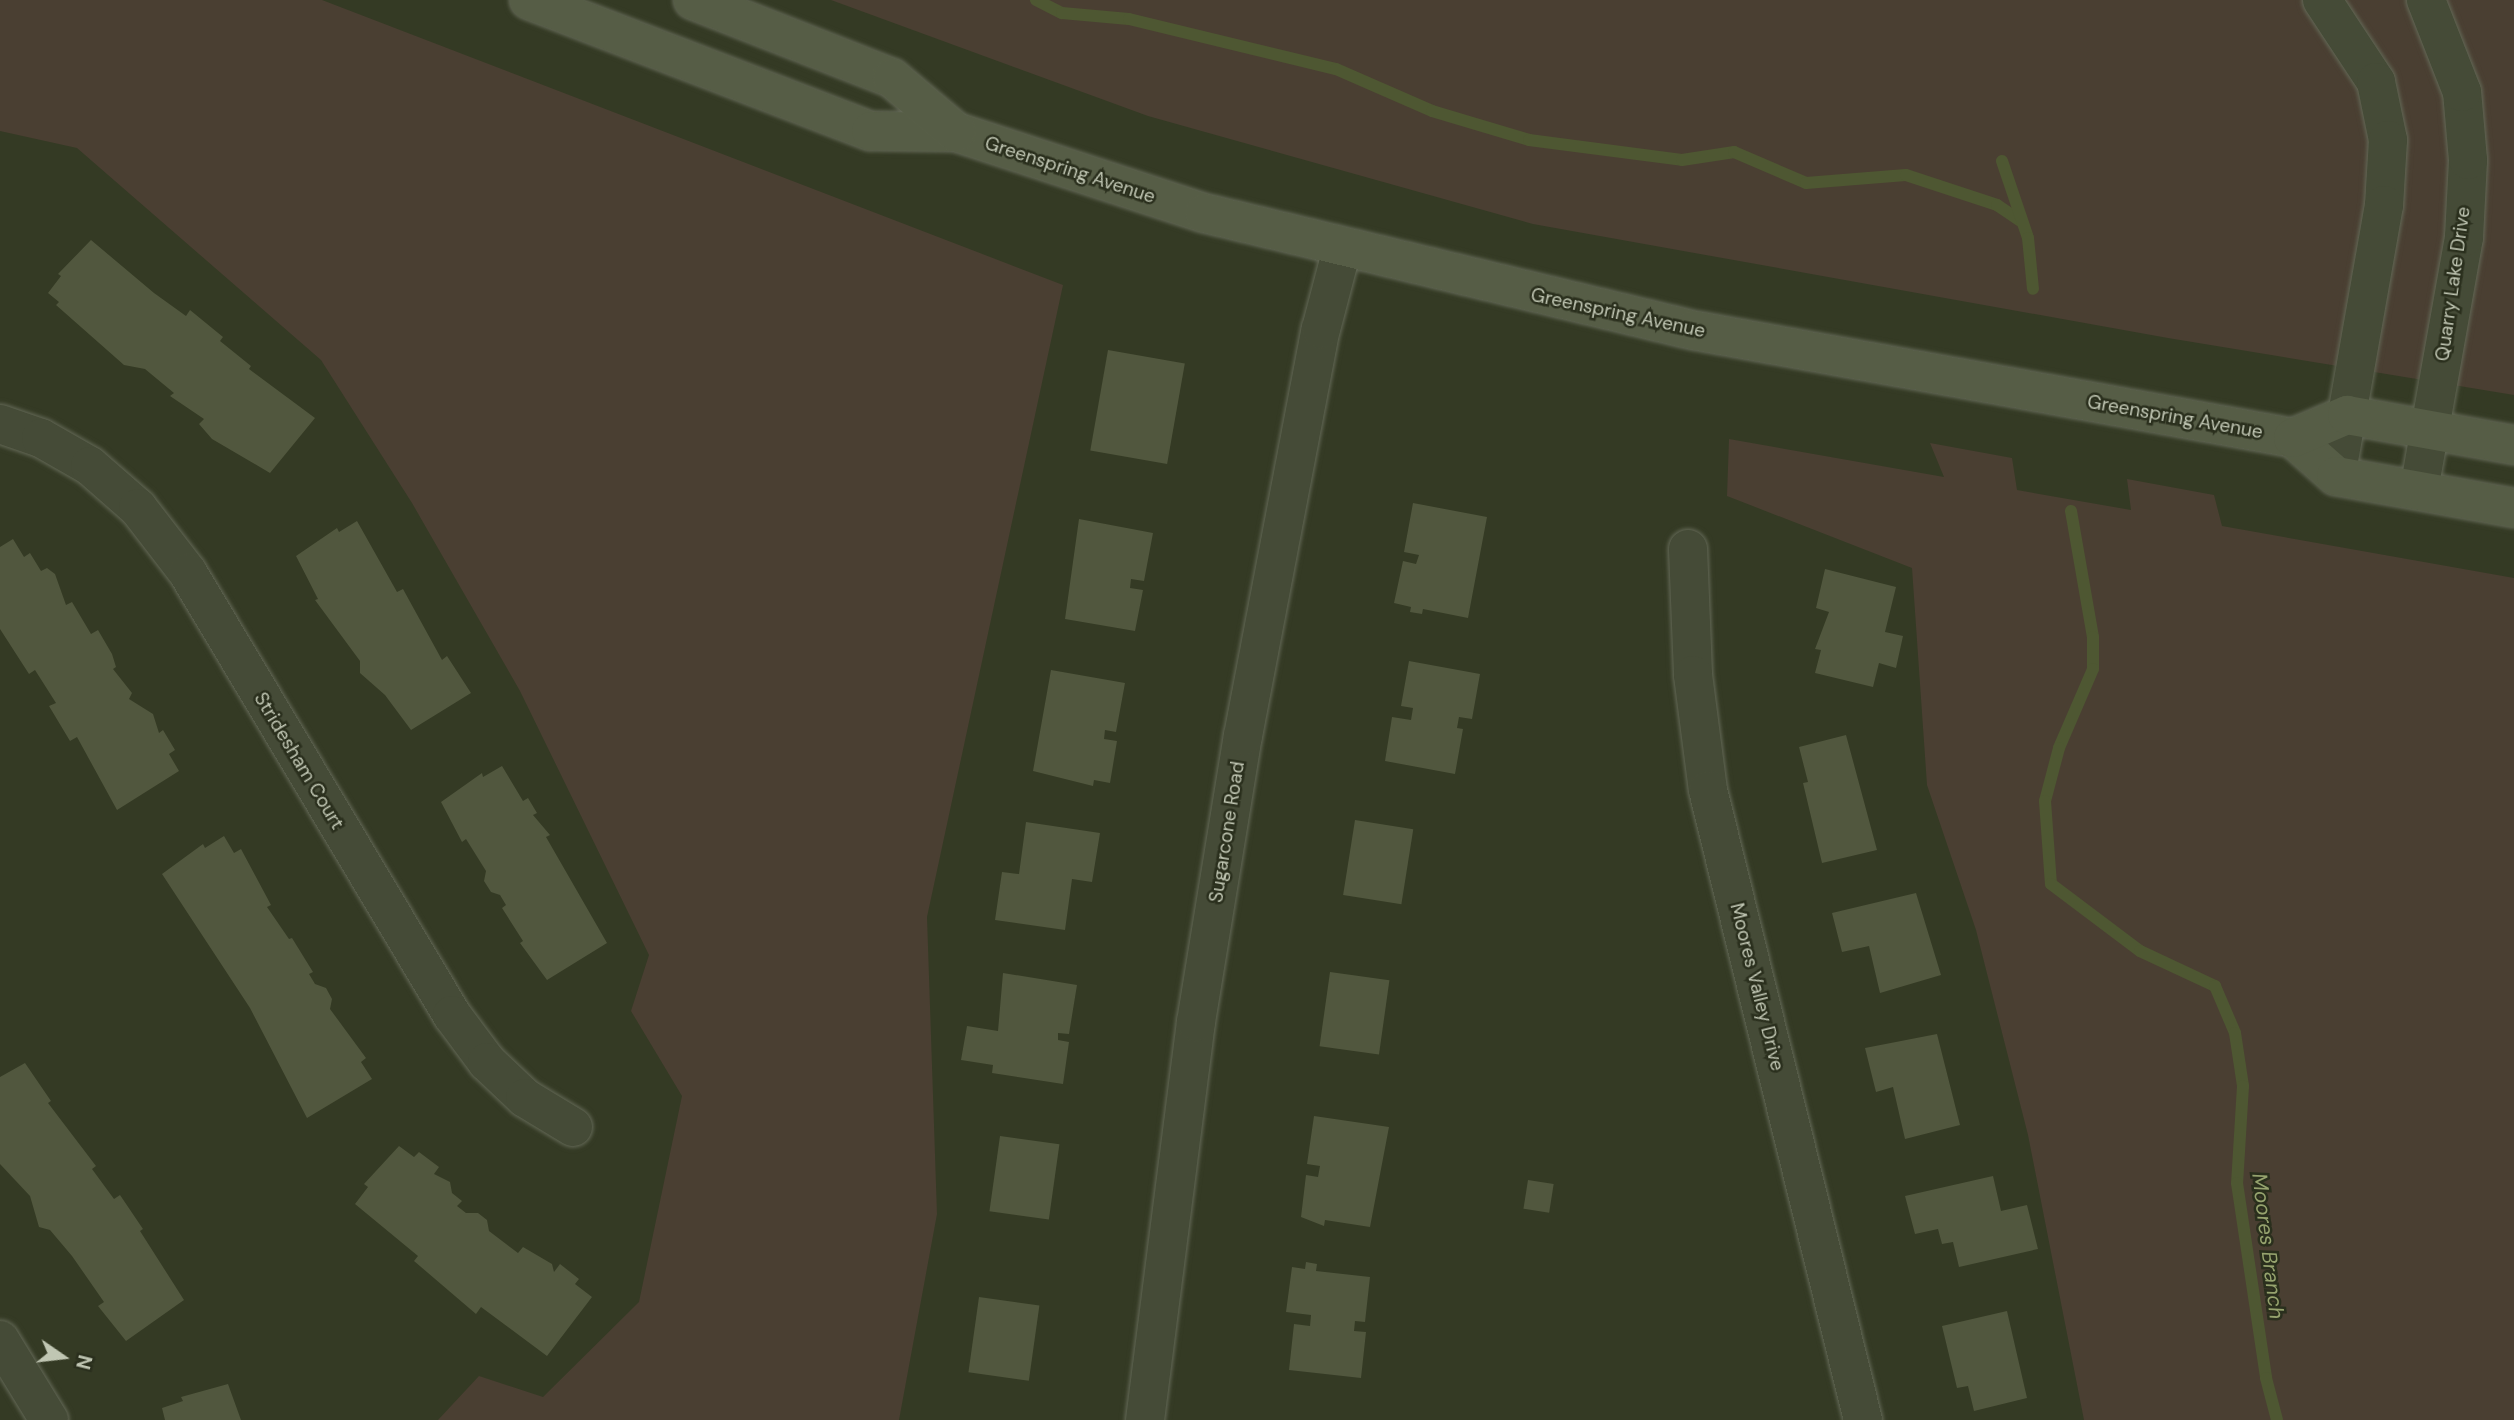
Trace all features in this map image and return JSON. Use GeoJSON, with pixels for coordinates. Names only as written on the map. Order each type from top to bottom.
{"type":"FeatureCollection","features":[{"type":"Feature","properties":{"kind":"main road","name":"Greenspring Avenue"},"geometry":{"type":"LineString","coordinates":[[529,0],[871,131],[956,132],[1191,209],[1342,249],[1692,330],[2293,438]]}},
{"type":"Feature","properties":{"kind":"main road","name":"Greenspring Avenue"},"geometry":{"type":"LineString","coordinates":[[693,0],[892,78],[956,132]]}},
{"type":"Feature","properties":{"kind":"main road"},"geometry":{"type":"LineString","coordinates":[[2514,445],[2347,415],[2293,438],[2336,475],[2514,508]]}},
{"type":"Feature","properties":{"kind":"street"},"geometry":{"type":"LineString","coordinates":[[2322,0],[2376,82],[2388,140],[2384,205],[2336,475]]}},
{"type":"Feature","properties":{"kind":"street","name":"Quarry Lake Drive"},"geometry":{"type":"LineString","coordinates":[[2419,490],[2464,237],[2468,160],[2462,92],[2426,0]]}},
{"type":"Feature","properties":{"kind":"street","name":"Sugarcone Road"},"geometry":{"type":"LineString","coordinates":[[1145,1420],[1196,1022],[1243,736],[1321,328],[1342,249]]}},
{"type":"Feature","properties":{"kind":"street","name":"Stridesham Court"},"geometry":{"type":"LineString","coordinates":[[0,424],[41,438],[90,466],[138,508],[188,573],[452,1015],[486,1062],[524,1098],[573,1127]]}},
{"type":"Feature","properties":{"kind":"street","name":"Moores Valley Drive"},"geometry":{"type":"LineString","coordinates":[[1688,549],[1694,688],[1708,790],[1863,1420]]}},
{"type":"Feature","properties":{"kind":"street"},"geometry":{"type":"LineString","coordinates":[[0,1340],[49,1420]]}},
{"type":"Feature","properties":{"kind":"shaded area"},"geometry":{"type":"Polygon","coordinates":[[[0,0],[322,0],[1063,285],[927,917],[937,1214],[899,1420],[438,1420],[479,1376],[543,1397],[639,1302],[682,1096],[631,1011],[649,955],[520,691],[412,503],[321,360],[77,148],[0,131],[0,0]]]}},
{"type":"Feature","properties":{"kind":"shaded area"},"geometry":{"type":"Polygon","coordinates":[[[831,0],[2514,0],[2514,395],[2168,338],[1533,224],[1148,116],[831,0]]]}},
{"type":"Feature","properties":{"kind":"shaded area"},"geometry":{"type":"Polygon","coordinates":[[[1729,439],[1944,477],[1930,443],[2012,458],[2017,490],[2131,510],[2127,479],[2214,495],[2222,526],[2514,578],[2514,1420],[2084,1420],[2028,1135],[1976,930],[1927,785],[1912,568],[1727,496],[1729,439]]]}},
{"type":"Feature","properties":{"kind":"building"},"geometry":{"type":"Polygon","coordinates":[[[91,240],[186,316],[190,310],[223,337],[220,341],[251,366],[249,369],[315,418],[270,473],[212,439],[199,424],[204,419],[170,396],[174,393],[145,369],[124,365],[56,305],[59,302],[48,293],[61,276],[58,274],[91,240]]]}},
{"type":"Feature","properties":{"kind":"building"},"geometry":{"type":"Polygon","coordinates":[[[1108,350],[1185,364],[1167,464],[1090,450],[1108,350]]]}},
{"type":"Feature","properties":{"kind":"building"},"geometry":{"type":"Polygon","coordinates":[[[1413,503],[1487,517],[1468,618],[1423,609],[1422,614],[1410,612],[1411,607],[1394,603],[1403,561],[1416,564],[1419,555],[1404,552],[1413,503]]]}},
{"type":"Feature","properties":{"kind":"building"},"geometry":{"type":"Polygon","coordinates":[[[1079,519],[1153,533],[1144,581],[1131,579],[1130,588],[1143,590],[1135,631],[1065,619],[1079,519]]]}},
{"type":"Feature","properties":{"kind":"building"},"geometry":{"type":"Polygon","coordinates":[[[357,521],[397,592],[403,589],[442,660],[447,656],[471,693],[411,730],[385,695],[360,673],[360,661],[315,600],[318,599],[296,556],[337,528],[339,532],[357,521]]]}},
{"type":"Feature","properties":{"kind":"building"},"geometry":{"type":"Polygon","coordinates":[[[13,539],[24,557],[30,553],[41,571],[47,568],[55,574],[66,605],[72,602],[91,634],[98,630],[112,654],[116,667],[113,669],[132,693],[129,699],[153,714],[159,733],[163,730],[175,750],[169,754],[179,771],[117,810],[77,737],[70,741],[49,706],[56,703],[35,670],[29,674],[0,629],[0,547],[13,539]]]}},
{"type":"Feature","properties":{"kind":"building"},"geometry":{"type":"Polygon","coordinates":[[[1825,569],[1896,587],[1885,632],[1903,636],[1896,668],[1879,663],[1873,687],[1815,673],[1821,650],[1815,649],[1829,612],[1816,608],[1825,569]]]}},
{"type":"Feature","properties":{"kind":"building"},"geometry":{"type":"Polygon","coordinates":[[[1409,661],[1480,674],[1472,719],[1459,717],[1457,728],[1463,729],[1455,774],[1385,761],[1392,717],[1411,720],[1413,708],[1401,706],[1409,661]]]}},
{"type":"Feature","properties":{"kind":"building"},"geometry":{"type":"Polygon","coordinates":[[[1051,670],[1125,683],[1116,732],[1105,730],[1104,739],[1117,741],[1110,783],[1094,780],[1093,786],[1033,771],[1051,670]]]}},
{"type":"Feature","properties":{"kind":"building"},"geometry":{"type":"Polygon","coordinates":[[[1846,735],[1877,850],[1822,863],[1803,783],[1808,782],[1799,747],[1846,735]]]}},
{"type":"Feature","properties":{"kind":"building"},"geometry":{"type":"Polygon","coordinates":[[[502,766],[523,801],[528,798],[537,813],[533,815],[550,835],[546,837],[607,943],[547,980],[520,943],[523,941],[502,908],[506,905],[500,895],[491,892],[484,881],[486,871],[466,839],[462,842],[441,802],[482,773],[483,777],[502,766]]]}},
{"type":"Feature","properties":{"kind":"building"},"geometry":{"type":"Polygon","coordinates":[[[1355,820],[1413,829],[1401,904],[1343,895],[1355,820]]]}},
{"type":"Feature","properties":{"kind":"building"},"geometry":{"type":"Polygon","coordinates":[[[1026,822],[1100,833],[1092,882],[1072,879],[1065,930],[995,920],[1002,872],[1019,874],[1026,822]]]}},
{"type":"Feature","properties":{"kind":"building"},"geometry":{"type":"Polygon","coordinates":[[[224,836],[234,853],[241,849],[271,905],[267,907],[289,939],[292,938],[313,972],[309,974],[315,984],[326,988],[332,999],[330,1009],[366,1058],[361,1062],[372,1079],[307,1118],[250,1008],[162,874],[203,844],[205,848],[224,836]]]}},
{"type":"Feature","properties":{"kind":"building"},"geometry":{"type":"Polygon","coordinates":[[[1916,893],[1941,975],[1880,993],[1869,946],[1842,952],[1832,913],[1916,893]]]}},
{"type":"Feature","properties":{"kind":"building"},"geometry":{"type":"Polygon","coordinates":[[[1330,972],[1389,980],[1379,1055],[1320,1046],[1330,972]]]}},
{"type":"Feature","properties":{"kind":"building"},"geometry":{"type":"Polygon","coordinates":[[[1003,973],[1077,985],[1069,1034],[1058,1033],[1058,1040],[1069,1042],[1063,1084],[992,1073],[993,1065],[961,1060],[967,1026],[998,1031],[1003,973]]]}},
{"type":"Feature","properties":{"kind":"building"},"geometry":{"type":"Polygon","coordinates":[[[1937,1034],[1960,1125],[1905,1139],[1893,1087],[1876,1092],[1865,1048],[1937,1034]]]}},
{"type":"Feature","properties":{"kind":"building"},"geometry":{"type":"Polygon","coordinates":[[[25,1063],[51,1101],[48,1103],[96,1166],[92,1169],[114,1199],[120,1195],[143,1229],[140,1231],[184,1300],[126,1341],[98,1306],[104,1302],[72,1256],[50,1230],[39,1227],[30,1196],[0,1164],[0,1077],[25,1063]]]}},
{"type":"Feature","properties":{"kind":"building"},"geometry":{"type":"Polygon","coordinates":[[[1314,1116],[1389,1127],[1370,1227],[1325,1220],[1324,1226],[1301,1217],[1306,1175],[1318,1177],[1320,1166],[1307,1164],[1314,1116]]]}},
{"type":"Feature","properties":{"kind":"building"},"geometry":{"type":"Polygon","coordinates":[[[1000,1136],[1059,1144],[1049,1220],[989,1211],[1000,1136]]]}},
{"type":"Feature","properties":{"kind":"building"},"geometry":{"type":"Polygon","coordinates":[[[399,1146],[414,1157],[419,1152],[439,1167],[434,1174],[450,1182],[452,1193],[462,1201],[457,1206],[466,1213],[478,1213],[487,1220],[489,1231],[518,1253],[523,1247],[552,1264],[554,1272],[560,1264],[579,1279],[575,1284],[592,1297],[547,1356],[481,1307],[476,1314],[414,1261],[418,1256],[355,1204],[368,1187],[364,1184],[399,1146]]]}},
{"type":"Feature","properties":{"kind":"building"},"geometry":{"type":"Polygon","coordinates":[[[1993,1176],[2001,1211],[2027,1205],[2038,1249],[1959,1267],[1953,1242],[1942,1244],[1938,1229],[1915,1234],[1905,1196],[1993,1176]]]}},
{"type":"Feature","properties":{"kind":"building"},"geometry":{"type":"Polygon","coordinates":[[[1528,1180],[1554,1184],[1549,1213],[1523,1209],[1528,1180]]]}},
{"type":"Feature","properties":{"kind":"building"},"geometry":{"type":"Polygon","coordinates":[[[1306,1262],[1317,1264],[1316,1271],[1370,1277],[1365,1322],[1355,1321],[1354,1331],[1366,1332],[1361,1378],[1289,1370],[1294,1324],[1310,1326],[1311,1315],[1286,1312],[1292,1267],[1305,1269],[1306,1262]]]}},
{"type":"Feature","properties":{"kind":"building"},"geometry":{"type":"Polygon","coordinates":[[[979,1297],[1039,1305],[1029,1381],[968,1372],[979,1297]]]}},
{"type":"Feature","properties":{"kind":"building"},"geometry":{"type":"Polygon","coordinates":[[[2007,1311],[2027,1398],[1974,1411],[1968,1386],[1957,1388],[1942,1326],[2007,1311]]]}},
{"type":"Feature","properties":{"kind":"building"},"geometry":{"type":"Polygon","coordinates":[[[228,1384],[241,1420],[165,1420],[162,1408],[183,1401],[181,1397],[228,1384]]]}},
{"type":"Feature","properties":{"kind":"waterway"},"geometry":{"type":"LineString","coordinates":[[1036,0],[1062,13],[1129,19],[1336,69],[1432,111],[1529,140],[1682,160],[1734,152],[1806,183],[1906,175],[1997,205],[2021,221]]}},
{"type":"Feature","properties":{"kind":"waterway","name":"Moores Branch"},"geometry":{"type":"LineString","coordinates":[[2002,161],[2028,238],[2033,289]]}},
{"type":"Feature","properties":{"kind":"waterway","name":"Moores Branch"},"geometry":{"type":"LineString","coordinates":[[2071,511],[2093,637],[2093,669],[2059,748],[2045,801],[2051,884],[2140,951],[2215,986],[2235,1033],[2243,1086],[2237,1183],[2266,1378],[2277,1420]]}}]}
